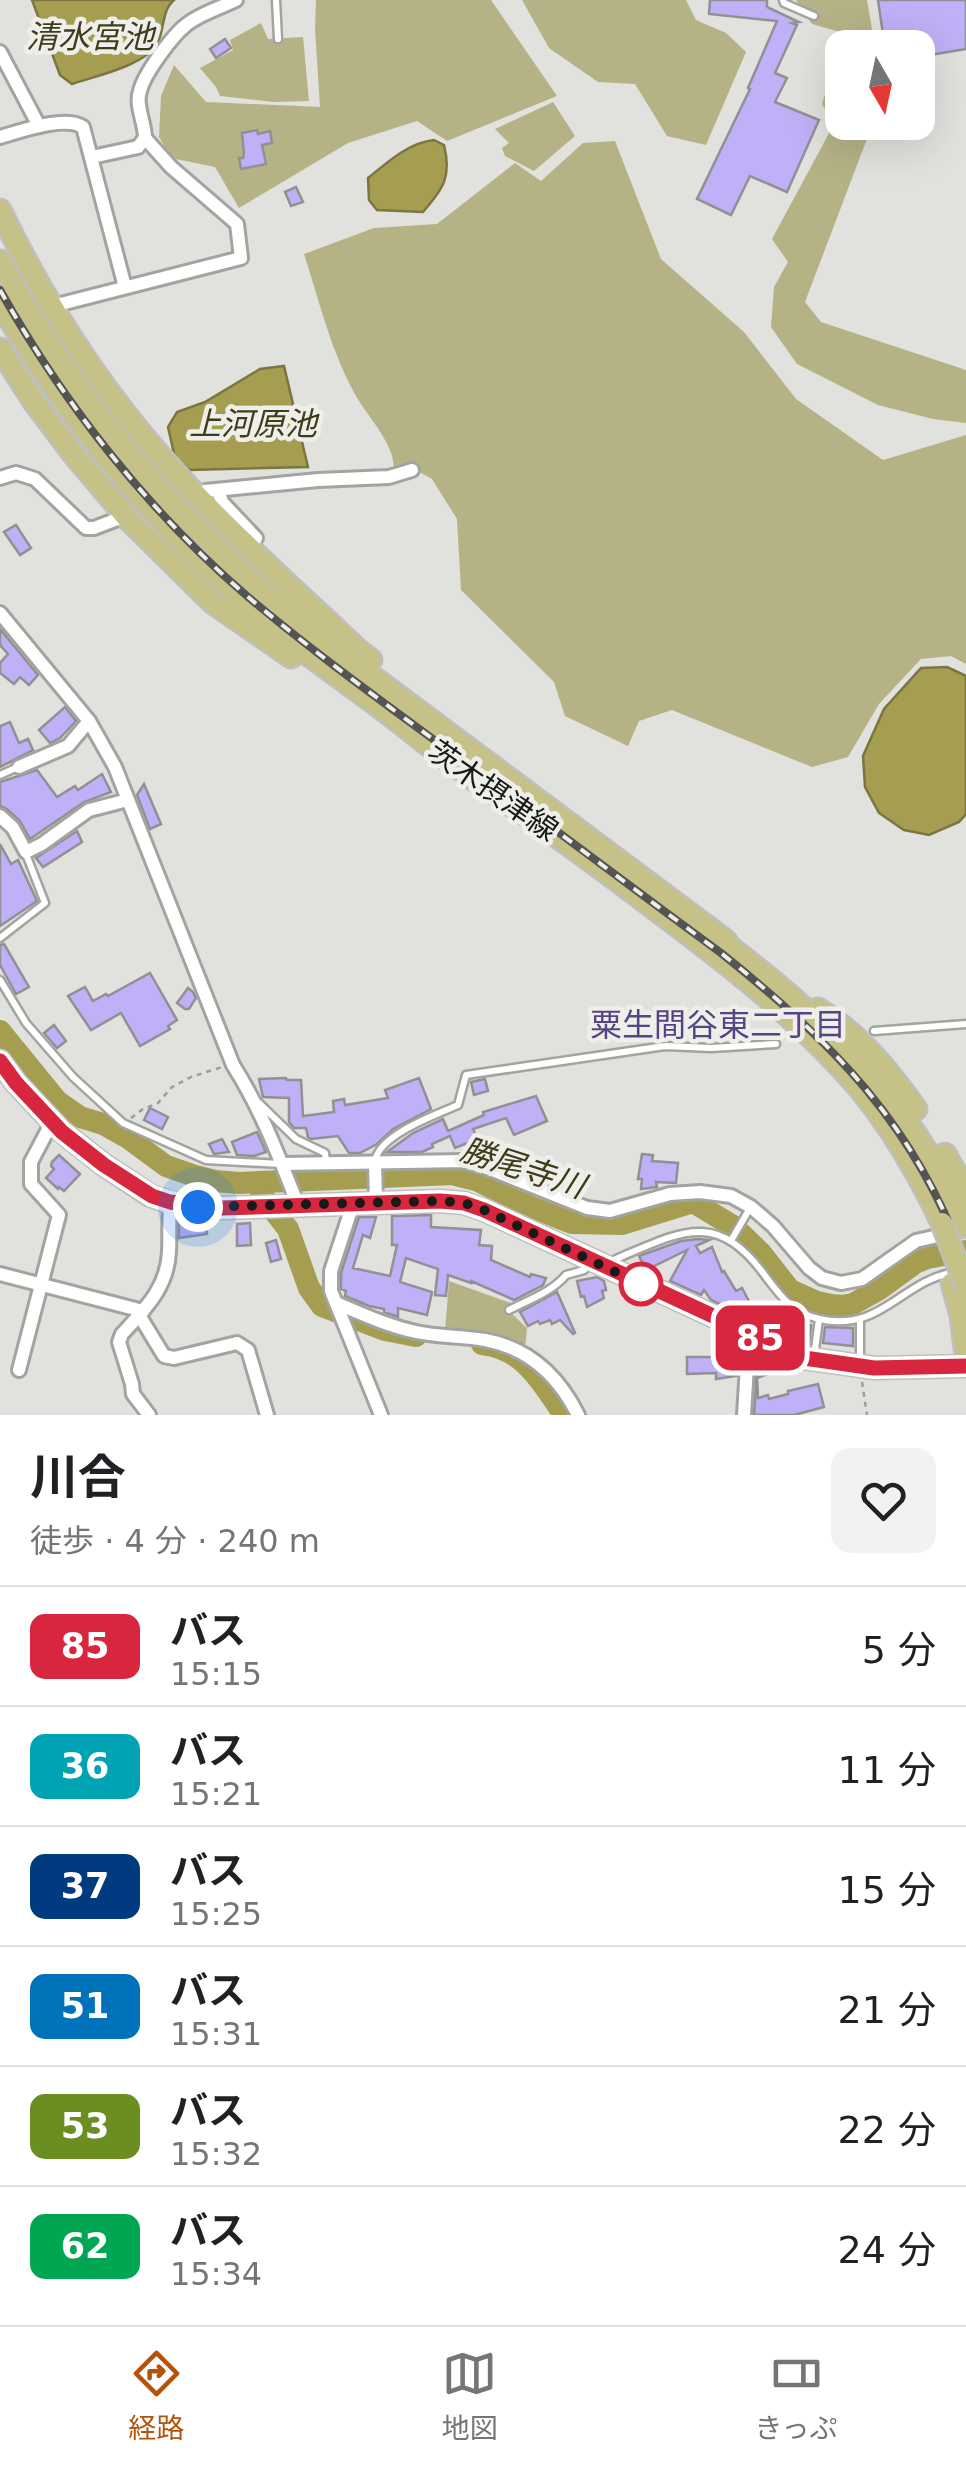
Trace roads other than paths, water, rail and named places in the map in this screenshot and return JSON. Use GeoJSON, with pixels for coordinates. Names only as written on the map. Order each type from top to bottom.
{"type":"FeatureCollection","features":[{"type":"Feature","properties":{"kind":"main road"},"geometry":{"type":"LineString","coordinates":[[0,210],[49,307],[108,390],[138,430],[256,554],[281,587],[358,650],[739,938],[855,1035],[903,1091],[966,1191]]}},
{"type":"Feature","properties":{"kind":"main road","name":"茨木摂津線"},"geometry":{"type":"LineString","coordinates":[[0,261],[44,337],[118,441],[227,560],[374,679],[724,940],[814,1018],[892,1099],[926,1148],[953,1225],[966,1356]]}},
{"type":"Feature","properties":{"kind":"main road","name":"茨木摂津線"},"geometry":{"type":"LineString","coordinates":[[0,303],[6,318],[82,428],[181,542],[292,644],[719,956],[782,1009],[858,1087],[953,1225]]}},
{"type":"Feature","properties":{"kind":"main road"},"geometry":{"type":"LineString","coordinates":[[0,349],[74,456],[200,592],[716,970],[795,1037],[852,1100],[903,1173],[953,1225]]}},
{"type":"Feature","properties":{"kind":"main road"},"geometry":{"type":"LineString","coordinates":[[28,350],[49,398],[114,487],[244,621]]}},
{"type":"Feature","properties":{"kind":"main road"},"geometry":{"type":"LineString","coordinates":[[78,388],[251,565],[256,566],[256,554]]}},
{"type":"Feature","properties":{"kind":"main road"},"geometry":{"type":"LineString","coordinates":[[518,811],[604,886]]}},
{"type":"Feature","properties":{"kind":"main road"},"geometry":{"type":"LineString","coordinates":[[724,940],[735,944],[830,1016]]}},
{"type":"Feature","properties":{"kind":"main road"},"geometry":{"type":"LineString","coordinates":[[0,1061],[52,1122],[104,1165],[152,1196],[170,1202],[198,1207],[464,1203],[804,1358],[874,1368],[966,1366]]}},
{"type":"Feature","properties":{"kind":"street"},"geometry":{"type":"LineString","coordinates":[[49,307],[241,258],[237,224],[171,167],[146,138],[139,96],[156,59],[186,25],[236,0]]}},
{"type":"Feature","properties":{"kind":"street"},"geometry":{"type":"LineString","coordinates":[[0,52],[38,126]]}},
{"type":"Feature","properties":{"kind":"street"},"geometry":{"type":"LineString","coordinates":[[0,138],[38,126],[81,124],[86,131],[125,287]]}},
{"type":"Feature","properties":{"kind":"street"},"geometry":{"type":"LineString","coordinates":[[92,157],[138,147],[146,138]]}},
{"type":"Feature","properties":{"kind":"street"},"geometry":{"type":"LineString","coordinates":[[256,554],[256,538],[211,490],[394,476],[412,470]]}},
{"type":"Feature","properties":{"kind":"street"},"geometry":{"type":"LineString","coordinates":[[0,478],[16,473],[35,479],[86,528],[128,515]]}},
{"type":"Feature","properties":{"kind":"street"},"geometry":{"type":"LineString","coordinates":[[0,613],[89,721],[115,767],[233,1065],[253,1097],[284,1166],[292,1203]]}},
{"type":"Feature","properties":{"kind":"street"},"geometry":{"type":"LineString","coordinates":[[19,767],[68,746],[89,721]]}},
{"type":"Feature","properties":{"kind":"street"},"geometry":{"type":"LineString","coordinates":[[0,816],[13,828],[26,852],[89,810],[128,800]]}},
{"type":"Feature","properties":{"kind":"street"},"geometry":{"type":"LineString","coordinates":[[18,1370],[59,1215],[32,1184],[30,1162],[52,1122]]}},
{"type":"Feature","properties":{"kind":"street"},"geometry":{"type":"LineString","coordinates":[[284,1166],[464,1161],[587,1208],[610,1211],[670,1194],[731,1196],[751,1206],[822,1278],[836,1282],[862,1279],[920,1238],[953,1225]]}},
{"type":"Feature","properties":{"kind":"street"},"geometry":{"type":"LineString","coordinates":[[376,1162],[376,1203]]}},
{"type":"Feature","properties":{"kind":"street"},"geometry":{"type":"LineString","coordinates":[[149,1415],[133,1394],[119,1342],[158,1292],[166,1273],[170,1202]]}},
{"type":"Feature","properties":{"kind":"street"},"geometry":{"type":"LineString","coordinates":[[353,1204],[331,1271],[332,1291],[381,1415]]}},
{"type":"Feature","properties":{"kind":"street"},"geometry":{"type":"LineString","coordinates":[[0,1274],[141,1313],[164,1356],[174,1358],[237,1343],[248,1350],[266,1415]]}},
{"type":"Feature","properties":{"kind":"street"},"geometry":{"type":"LineString","coordinates":[[337,1305],[417,1333],[486,1340],[514,1349],[538,1362],[558,1381],[578,1415]]}},
{"type":"Feature","properties":{"kind":"street"},"geometry":{"type":"LineString","coordinates":[[744,1415],[749,1333]]}},
{"type":"Feature","properties":{"kind":"lane"},"geometry":{"type":"LineString","coordinates":[[276,0],[278,38]]}},
{"type":"Feature","properties":{"kind":"lane"},"geometry":{"type":"LineString","coordinates":[[783,0],[814,16]]}},
{"type":"Feature","properties":{"kind":"lane"},"geometry":{"type":"LineString","coordinates":[[0,775],[19,767]]}},
{"type":"Feature","properties":{"kind":"lane"},"geometry":{"type":"LineString","coordinates":[[0,938],[45,903],[26,852]]}},
{"type":"Feature","properties":{"kind":"lane"},"geometry":{"type":"LineString","coordinates":[[0,980],[26,1024],[73,1077],[123,1123],[206,1160],[284,1166]]}},
{"type":"Feature","properties":{"kind":"lane"},"geometry":{"type":"LineString","coordinates":[[874,1031],[966,1024]]}},
{"type":"Feature","properties":{"kind":"lane"},"geometry":{"type":"LineString","coordinates":[[376,1162],[378,1150],[406,1129],[458,1105],[466,1075],[665,1046],[776,1044]]}},
{"type":"Feature","properties":{"kind":"lane"},"geometry":{"type":"LineString","coordinates":[[253,1097],[296,1139],[325,1153],[327,1162]]}},
{"type":"Feature","properties":{"kind":"lane"},"geometry":{"type":"LineString","coordinates":[[732,1239],[751,1206]]}},
{"type":"Feature","properties":{"kind":"lane"},"geometry":{"type":"LineString","coordinates":[[612,1271],[616,1258],[679,1233],[706,1232],[732,1239],[801,1314],[838,1322],[860,1320],[886,1308],[935,1276],[961,1280]]}},
{"type":"Feature","properties":{"kind":"lane"},"geometry":{"type":"LineString","coordinates":[[509,1310],[551,1288],[566,1275],[584,1270],[590,1260]]}},
{"type":"Feature","properties":{"kind":"lane"},"geometry":{"type":"LineString","coordinates":[[813,1360],[819,1319]]}},
{"type":"Feature","properties":{"kind":"lane"},"geometry":{"type":"LineString","coordinates":[[860,1320],[860,1366]]}},
{"type":"Feature","properties":{"kind":"water","name":"清水宮池"},"geometry":{"type":"Polygon","coordinates":[[[32,0],[174,0],[151,52],[118,69],[72,84],[60,75],[32,0]]]}},
{"type":"Feature","properties":{"kind":"water"},"geometry":{"type":"Polygon","coordinates":[[[434,140],[444,145],[447,166],[441,189],[430,204],[423,212],[377,210],[369,200],[368,178],[407,149],[434,140]]]}},
{"type":"Feature","properties":{"kind":"water","name":"上河原池"},"geometry":{"type":"Polygon","coordinates":[[[284,366],[308,467],[189,470],[175,458],[168,427],[177,412],[205,402],[260,369],[284,366]]]}},
{"type":"Feature","properties":{"kind":"water"},"geometry":{"type":"Polygon","coordinates":[[[947,667],[966,676],[966,814],[959,822],[929,835],[904,830],[879,813],[865,787],[863,756],[884,709],[921,668],[947,667]]]}},
{"type":"Feature","properties":{"kind":"waterway","name":"勝尾寺川"},"geometry":{"type":"LineString","coordinates":[[0,1031],[57,1101],[80,1117],[128,1138],[166,1166],[215,1181],[452,1174],[476,1180],[572,1223],[622,1224],[693,1202],[733,1226],[790,1290],[831,1305],[853,1304],[927,1258],[966,1251]]}},
{"type":"Feature","properties":{"kind":"waterway"},"geometry":{"type":"LineString","coordinates":[[261,1194],[288,1229],[309,1288],[322,1306],[385,1330],[416,1336]]}},
{"type":"Feature","properties":{"kind":"waterway"},"geometry":{"type":"LineString","coordinates":[[482,1344],[510,1352],[521,1360],[564,1415]]}},
{"type":"Feature","properties":{"kind":"railway"},"geometry":{"type":"LineString","coordinates":[[0,290],[52,374],[110,454],[176,528],[247,596],[323,657],[721,953],[835,1055],[868,1091],[923,1171],[966,1266]]}},
{"type":"Feature","properties":{"kind":"district","name":"粟生間谷東二丁目"},"geometry":{"type":"Point","coordinates":[718,1025]}}]}
